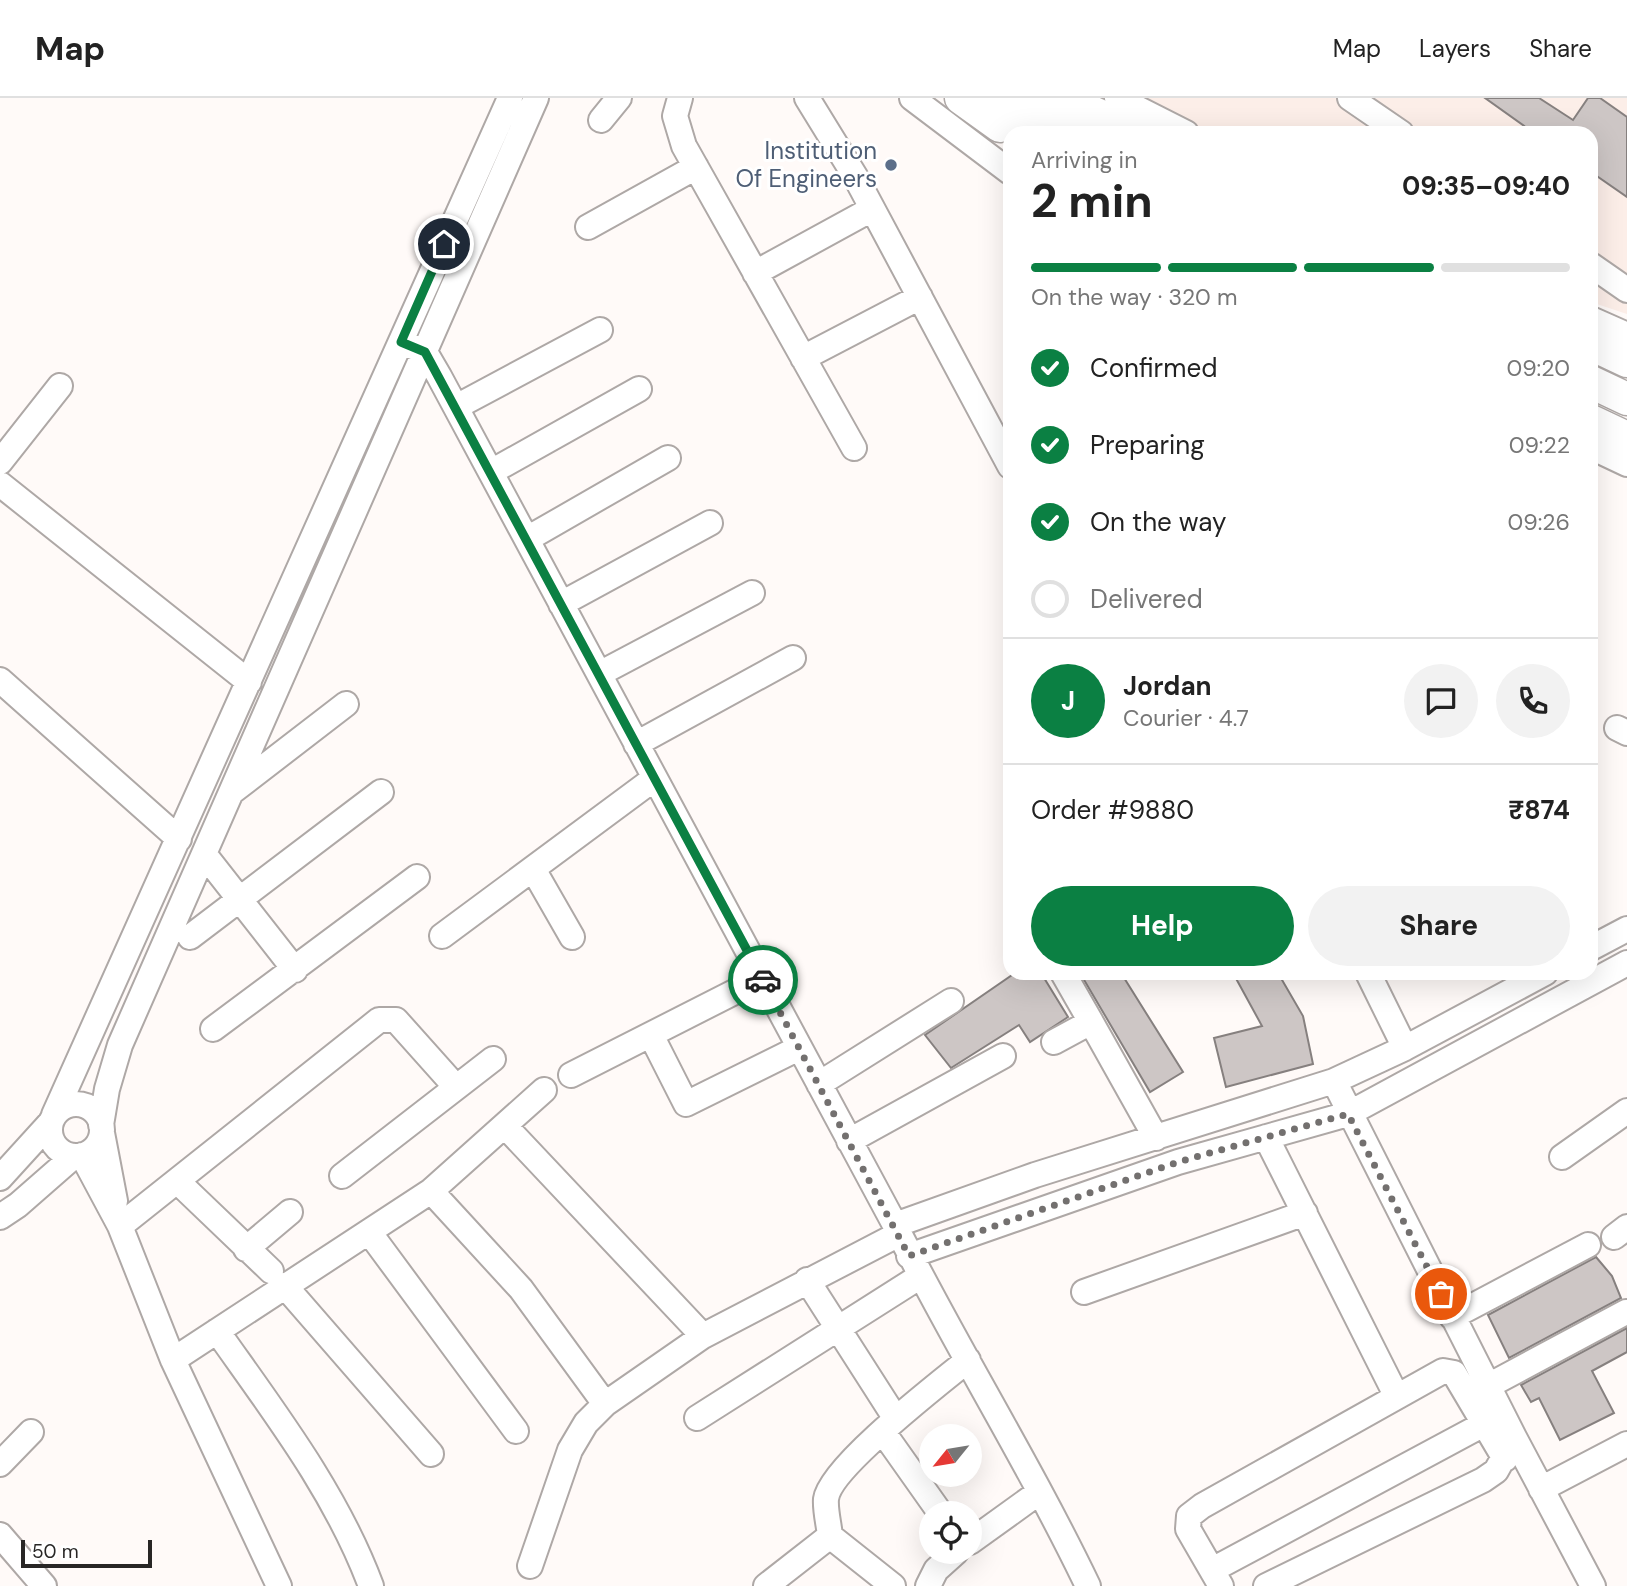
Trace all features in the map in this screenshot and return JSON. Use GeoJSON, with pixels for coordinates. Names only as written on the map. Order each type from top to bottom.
{"type":"FeatureCollection","features":[{"type":"Feature","properties":{"kind":"main road"},"geometry":{"type":"LineString","coordinates":[[961,98],[1003,128]]}},
{"type":"Feature","properties":{"kind":"main road"},"geometry":{"type":"LineString","coordinates":[[989,98],[1032,126]]}},
{"type":"Feature","properties":{"kind":"main road"},"geometry":{"type":"LineString","coordinates":[[1018,98],[1064,126]]}},
{"type":"Feature","properties":{"kind":"main road"},"geometry":{"type":"LineString","coordinates":[[1062,98],[1122,126]]}},
{"type":"Feature","properties":{"kind":"main road"},"geometry":{"type":"LineString","coordinates":[[1598,347],[1627,361]]}},
{"type":"Feature","properties":{"kind":"main road"},"geometry":{"type":"LineString","coordinates":[[1598,385],[1627,399]]}},
{"type":"Feature","properties":{"kind":"main road"},"geometry":{"type":"LineString","coordinates":[[1598,404],[1627,417]]}},
{"type":"Feature","properties":{"kind":"main road"},"geometry":{"type":"LineString","coordinates":[[1598,424],[1627,438]]}},
{"type":"Feature","properties":{"kind":"street"},"geometry":{"type":"LineString","coordinates":[[270,1583],[173,1360],[120,1226],[78,1156],[54,1145],[52,1119],[510,98]]}},
{"type":"Feature","properties":{"kind":"street"},"geometry":{"type":"LineString","coordinates":[[0,1217],[78,1156],[95,1148],[102,1129],[107,1089],[120,1045],[536,98]]}},
{"type":"Feature","properties":{"kind":"street"},"geometry":{"type":"LineString","coordinates":[[601,120],[619,98]]}},
{"type":"Feature","properties":{"kind":"street"},"geometry":{"type":"LineString","coordinates":[[680,98],[675,116],[678,132],[853,448]]}},
{"type":"Feature","properties":{"kind":"street"},"geometry":{"type":"LineString","coordinates":[[807,98],[872,209],[1003,453]]}},
{"type":"Feature","properties":{"kind":"street"},"geometry":{"type":"LineString","coordinates":[[912,98],[1003,167]]}},
{"type":"Feature","properties":{"kind":"street"},"geometry":{"type":"LineString","coordinates":[[1118,98],[1172,126]]}},
{"type":"Feature","properties":{"kind":"street"},"geometry":{"type":"LineString","coordinates":[[1350,98],[1391,126]]}},
{"type":"Feature","properties":{"kind":"street"},"geometry":{"type":"LineString","coordinates":[[588,227],[696,167]]}},
{"type":"Feature","properties":{"kind":"street"},"geometry":{"type":"LineString","coordinates":[[755,273],[872,209]]}},
{"type":"Feature","properties":{"kind":"street"},"geometry":{"type":"LineString","coordinates":[[1598,270],[1627,290]]}},
{"type":"Feature","properties":{"kind":"street"},"geometry":{"type":"LineString","coordinates":[[803,358],[920,297]]}},
{"type":"Feature","properties":{"kind":"street"},"geometry":{"type":"LineString","coordinates":[[1598,322],[1627,335]]}},
{"type":"Feature","properties":{"kind":"street"},"geometry":{"type":"LineString","coordinates":[[456,407],[600,330]]}},
{"type":"Feature","properties":{"kind":"street"},"geometry":{"type":"LineString","coordinates":[[401,342],[425,352],[456,407],[1088,1586]]}},
{"type":"Feature","properties":{"kind":"street"},"geometry":{"type":"LineString","coordinates":[[0,462],[60,386]]}},
{"type":"Feature","properties":{"kind":"street"},"geometry":{"type":"LineString","coordinates":[[491,472],[639,389]]}},
{"type":"Feature","properties":{"kind":"street"},"geometry":{"type":"LineString","coordinates":[[1598,450],[1627,464]]}},
{"type":"Feature","properties":{"kind":"street"},"geometry":{"type":"LineString","coordinates":[[527,539],[668,458]]}},
{"type":"Feature","properties":{"kind":"street"},"geometry":{"type":"LineString","coordinates":[[0,484],[249,682]]}},
{"type":"Feature","properties":{"kind":"street"},"geometry":{"type":"LineString","coordinates":[[561,604],[710,523]]}},
{"type":"Feature","properties":{"kind":"street"},"geometry":{"type":"LineString","coordinates":[[599,674],[752,593]]}},
{"type":"Feature","properties":{"kind":"street"},"geometry":{"type":"LineString","coordinates":[[636,744],[793,658]]}},
{"type":"Feature","properties":{"kind":"street"},"geometry":{"type":"LineString","coordinates":[[0,680],[179,839]]}},
{"type":"Feature","properties":{"kind":"street"},"geometry":{"type":"LineString","coordinates":[[231,793],[346,704]]}},
{"type":"Feature","properties":{"kind":"street"},"geometry":{"type":"LineString","coordinates":[[442,936],[655,778]]}},
{"type":"Feature","properties":{"kind":"street"},"geometry":{"type":"LineString","coordinates":[[190,937],[381,792]]}},
{"type":"Feature","properties":{"kind":"street"},"geometry":{"type":"LineString","coordinates":[[204,854],[295,970]]}},
{"type":"Feature","properties":{"kind":"street"},"geometry":{"type":"LineString","coordinates":[[533,869],[572,937]]}},
{"type":"Feature","properties":{"kind":"street"},"geometry":{"type":"LineString","coordinates":[[212,1030],[417,877]]}},
{"type":"Feature","properties":{"kind":"street"},"geometry":{"type":"LineString","coordinates":[[1598,944],[1627,929]]}},
{"type":"Feature","properties":{"kind":"street"},"geometry":{"type":"LineString","coordinates":[[1598,979],[1627,963]]}},
{"type":"Feature","properties":{"kind":"street"},"geometry":{"type":"LineString","coordinates":[[571,1075],[762,978]]}},
{"type":"Feature","properties":{"kind":"street"},"geometry":{"type":"LineString","coordinates":[[1067,980],[1156,1138]]}},
{"type":"Feature","properties":{"kind":"street"},"geometry":{"type":"LineString","coordinates":[[1371,980],[1405,1048]]}},
{"type":"Feature","properties":{"kind":"street"},"geometry":{"type":"LineString","coordinates":[[698,1418],[836,1330],[906,1248],[1035,1175],[1334,1081],[1405,1048],[1532,980]]}},
{"type":"Feature","properties":{"kind":"street"},"geometry":{"type":"LineString","coordinates":[[530,1566],[570,1450],[586,1423],[606,1404],[703,1336],[807,1280],[1178,1162],[1348,1114],[1596,980]]}},
{"type":"Feature","properties":{"kind":"street"},"geometry":{"type":"LineString","coordinates":[[819,1084],[951,1001]]}},
{"type":"Feature","properties":{"kind":"street"},"geometry":{"type":"LineString","coordinates":[[120,1226],[379,1020],[396,1020],[455,1086]]}},
{"type":"Feature","properties":{"kind":"street"},"geometry":{"type":"LineString","coordinates":[[1054,1042],[1091,1022]]}},
{"type":"Feature","properties":{"kind":"street"},"geometry":{"type":"LineString","coordinates":[[651,1035],[687,1104],[799,1048]]}},
{"type":"Feature","properties":{"kind":"street"},"geometry":{"type":"LineString","coordinates":[[849,1141],[1003,1056]]}},
{"type":"Feature","properties":{"kind":"street"},"geometry":{"type":"LineString","coordinates":[[342,1176],[493,1059]]}},
{"type":"Feature","properties":{"kind":"street"},"geometry":{"type":"LineString","coordinates":[[1266,1586],[1483,1480],[1496,1471],[1509,1448],[1488,1385],[1348,1114],[1334,1081]]}},
{"type":"Feature","properties":{"kind":"street"},"geometry":{"type":"LineString","coordinates":[[173,1360],[216,1331],[278,1278],[369,1232],[431,1191],[544,1090]]}},
{"type":"Feature","properties":{"kind":"street"},"geometry":{"type":"LineString","coordinates":[[2,1171],[68,1105],[85,1106],[99,1117],[120,1226]]}},
{"type":"Feature","properties":{"kind":"street"},"geometry":{"type":"LineString","coordinates":[[1562,1157],[1627,1111]]}},
{"type":"Feature","properties":{"kind":"street"},"geometry":{"type":"LineString","coordinates":[[505,1126],[703,1336]]}},
{"type":"Feature","properties":{"kind":"street"},"geometry":{"type":"LineString","coordinates":[[1266,1137],[1396,1395]]}},
{"type":"Feature","properties":{"kind":"street"},"geometry":{"type":"LineString","coordinates":[[177,1181],[278,1278],[431,1454]]}},
{"type":"Feature","properties":{"kind":"street"},"geometry":{"type":"LineString","coordinates":[[431,1191],[521,1289],[606,1404]]}},
{"type":"Feature","properties":{"kind":"street"},"geometry":{"type":"LineString","coordinates":[[246,1248],[290,1212]]}},
{"type":"Feature","properties":{"kind":"street"},"geometry":{"type":"LineString","coordinates":[[1084,1292],[1305,1213]]}},
{"type":"Feature","properties":{"kind":"street"},"geometry":{"type":"LineString","coordinates":[[369,1232],[516,1431]]}},
{"type":"Feature","properties":{"kind":"street"},"geometry":{"type":"LineString","coordinates":[[1452,1317],[1588,1245]]}},
{"type":"Feature","properties":{"kind":"street"},"geometry":{"type":"LineString","coordinates":[[807,1280],[933,1501]]}},
{"type":"Feature","properties":{"kind":"street"},"geometry":{"type":"LineString","coordinates":[[1488,1385],[1626,1312]]}},
{"type":"Feature","properties":{"kind":"street"},"geometry":{"type":"LineString","coordinates":[[216,1331],[318,1478],[354,1543],[370,1586]]}},
{"type":"Feature","properties":{"kind":"street"},"geometry":{"type":"LineString","coordinates":[[894,1586],[830,1536],[826,1498],[832,1482],[889,1425],[968,1360]]}},
{"type":"Feature","properties":{"kind":"street"},"geometry":{"type":"LineString","coordinates":[[1484,1424],[1217,1578],[1188,1529],[1189,1516],[1202,1506],[1443,1371],[1454,1373],[1484,1424],[1509,1448],[1541,1489],[1593,1586]]}},
{"type":"Feature","properties":{"kind":"street"},"geometry":{"type":"LineString","coordinates":[[0,1464],[31,1432]]}},
{"type":"Feature","properties":{"kind":"street"},"geometry":{"type":"LineString","coordinates":[[1541,1489],[1627,1444]]}},
{"type":"Feature","properties":{"kind":"street"},"geometry":{"type":"LineString","coordinates":[[982,1533],[1038,1493]]}},
{"type":"Feature","properties":{"kind":"street"},"geometry":{"type":"LineString","coordinates":[[0,1535],[44,1586]]}},
{"type":"Feature","properties":{"kind":"street"},"geometry":{"type":"LineString","coordinates":[[765,1586],[830,1536]]}},
{"type":"Feature","properties":{"kind":"street"},"geometry":{"type":"LineString","coordinates":[[928,1586],[936,1570],[943,1564]]}},
{"type":"Feature","properties":{"kind":"shaded area"},"geometry":{"type":"Polygon","coordinates":[[[1078,98],[1627,98],[1627,314],[1598,304],[1598,126],[1132,126],[1078,98]]]}},
{"type":"Feature","properties":{"kind":"building"},"geometry":{"type":"Polygon","coordinates":[[[1485,98],[1539,98],[1573,120],[1588,98],[1600,98],[1627,117],[1627,197],[1598,177],[1598,126],[1524,126],[1485,98]]]}},
{"type":"Feature","properties":{"kind":"building"},"geometry":{"type":"Polygon","coordinates":[[[1005,980],[1045,980],[1068,1017],[1030,1042],[1019,1025],[951,1068],[925,1035],[1005,980]]]}},
{"type":"Feature","properties":{"kind":"building"},"geometry":{"type":"Polygon","coordinates":[[[1084,980],[1125,980],[1183,1072],[1150,1092],[1084,980]]]}},
{"type":"Feature","properties":{"kind":"building"},"geometry":{"type":"Polygon","coordinates":[[[1237,980],[1282,980],[1303,1016],[1313,1064],[1226,1087],[1214,1038],[1262,1026],[1237,980]]]}},
{"type":"Feature","properties":{"kind":"building"},"geometry":{"type":"Polygon","coordinates":[[[1596,1257],[1612,1276],[1621,1298],[1509,1358],[1488,1315],[1596,1257]]]}},
{"type":"Feature","properties":{"kind":"building"},"geometry":{"type":"Polygon","coordinates":[[[1627,1328],[1627,1352],[1592,1371],[1614,1413],[1560,1440],[1539,1398],[1531,1402],[1521,1385],[1627,1328]]]}},
{"type":"Feature","properties":{"kind":"way so far"},"geometry":{"type":"LineString","coordinates":[[763,980],[909,1256],[1178,1162],[1348,1114],[1441,1294]]}},
{"type":"Feature","properties":{"kind":"place","name":"Institution Of Engineers"},"geometry":{"type":"Point","coordinates":[891,165]}},
{"type":"Feature","properties":{"kind":"route"},"geometry":{"type":"LineString","coordinates":[[444,244],[401,342],[425,352],[763,980]]}}]}
